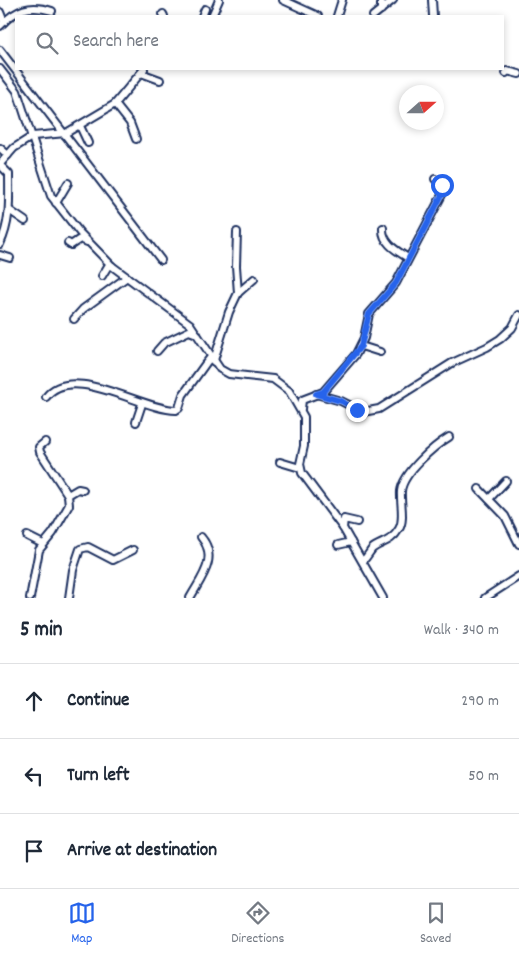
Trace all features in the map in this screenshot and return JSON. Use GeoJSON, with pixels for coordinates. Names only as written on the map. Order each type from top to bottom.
{"type":"FeatureCollection","features":[{"type":"Feature","properties":{"kind":"street"},"geometry":{"type":"LineString","coordinates":[[212,15],[218,0]]}},
{"type":"Feature","properties":{"kind":"street"},"geometry":{"type":"LineString","coordinates":[[283,0],[316,15]]}},
{"type":"Feature","properties":{"kind":"street"},"geometry":{"type":"LineString","coordinates":[[337,15],[342,0]]}},
{"type":"Feature","properties":{"kind":"street"},"geometry":{"type":"LineString","coordinates":[[381,0],[381,10]]}},
{"type":"Feature","properties":{"kind":"street"},"geometry":{"type":"LineString","coordinates":[[374,15],[393,0]]}},
{"type":"Feature","properties":{"kind":"street"},"geometry":{"type":"LineString","coordinates":[[432,0],[433,15]]}},
{"type":"Feature","properties":{"kind":"street"},"geometry":{"type":"LineString","coordinates":[[15,15],[21,11],[40,7],[52,11]]}},
{"type":"Feature","properties":{"kind":"street"},"geometry":{"type":"LineString","coordinates":[[202,15],[205,8]]}},
{"type":"Feature","properties":{"kind":"street"},"geometry":{"type":"LineString","coordinates":[[0,12],[2,24],[15,15]]}},
{"type":"Feature","properties":{"kind":"street"},"geometry":{"type":"LineString","coordinates":[[0,50],[15,69]]}},
{"type":"Feature","properties":{"kind":"street"},"geometry":{"type":"LineString","coordinates":[[0,69],[17,90],[56,204],[88,242],[112,266],[184,319],[197,334],[220,369],[229,374],[278,381],[289,391],[304,417],[305,431],[300,468]]}},
{"type":"Feature","properties":{"kind":"street"},"geometry":{"type":"LineString","coordinates":[[16,70],[66,133],[161,260]]}},
{"type":"Feature","properties":{"kind":"street"},"geometry":{"type":"LineString","coordinates":[[0,244],[9,210],[9,174],[0,164],[8,155],[33,136],[66,133],[80,126],[115,104],[143,71],[160,80]]}},
{"type":"Feature","properties":{"kind":"street"},"geometry":{"type":"LineString","coordinates":[[506,73],[519,74]]}},
{"type":"Feature","properties":{"kind":"street"},"geometry":{"type":"LineString","coordinates":[[115,104],[130,123],[136,139]]}},
{"type":"Feature","properties":{"kind":"street"},"geometry":{"type":"LineString","coordinates":[[80,126],[88,143]]}},
{"type":"Feature","properties":{"kind":"street"},"geometry":{"type":"LineString","coordinates":[[0,148],[8,155]]}},
{"type":"Feature","properties":{"kind":"street"},"geometry":{"type":"LineString","coordinates":[[301,410],[302,400],[323,392],[361,346],[369,314],[392,290],[444,189],[434,179]]}},
{"type":"Feature","properties":{"kind":"street"},"geometry":{"type":"LineString","coordinates":[[56,204],[68,183]]}},
{"type":"Feature","properties":{"kind":"street"},"geometry":{"type":"LineString","coordinates":[[9,210],[25,220]]}},
{"type":"Feature","properties":{"kind":"street"},"geometry":{"type":"LineString","coordinates":[[383,228],[383,235],[388,243],[408,258]]}},
{"type":"Feature","properties":{"kind":"street"},"geometry":{"type":"LineString","coordinates":[[237,232],[236,266],[238,294]]}},
{"type":"Feature","properties":{"kind":"street"},"geometry":{"type":"LineString","coordinates":[[68,243],[71,245],[80,240],[88,242]]}},
{"type":"Feature","properties":{"kind":"street"},"geometry":{"type":"LineString","coordinates":[[0,255],[10,258]]}},
{"type":"Feature","properties":{"kind":"street"},"geometry":{"type":"LineString","coordinates":[[102,276],[108,266],[112,266]]}},
{"type":"Feature","properties":{"kind":"street"},"geometry":{"type":"LineString","coordinates":[[74,319],[83,309],[127,277]]}},
{"type":"Feature","properties":{"kind":"street"},"geometry":{"type":"LineString","coordinates":[[215,361],[229,312],[238,294],[254,279]]}},
{"type":"Feature","properties":{"kind":"street"},"geometry":{"type":"LineString","coordinates":[[316,394],[341,401],[363,412],[380,408],[452,362],[487,347],[500,339],[512,328],[519,314]]}},
{"type":"Feature","properties":{"kind":"street"},"geometry":{"type":"LineString","coordinates":[[156,351],[164,343],[189,331],[197,334]]}},
{"type":"Feature","properties":{"kind":"street"},"geometry":{"type":"LineString","coordinates":[[361,346],[380,352]]}},
{"type":"Feature","properties":{"kind":"street"},"geometry":{"type":"LineString","coordinates":[[46,397],[55,389],[73,383],[104,390],[162,409],[178,409],[183,395],[206,363],[210,358],[215,361]]}},
{"type":"Feature","properties":{"kind":"street"},"geometry":{"type":"LineString","coordinates":[[136,422],[142,404]]}},
{"type":"Feature","properties":{"kind":"street"},"geometry":{"type":"LineString","coordinates":[[363,562],[374,548],[383,545],[395,535],[401,526],[401,488],[406,477],[430,451],[449,437]]}},
{"type":"Feature","properties":{"kind":"street"},"geometry":{"type":"LineString","coordinates":[[30,598],[39,550],[53,533],[69,505],[68,495],[40,452],[39,446],[45,442]]}},
{"type":"Feature","properties":{"kind":"street"},"geometry":{"type":"LineString","coordinates":[[280,462],[300,468],[352,542],[383,598]]}},
{"type":"Feature","properties":{"kind":"street"},"geometry":{"type":"LineString","coordinates":[[489,499],[506,482]]}},
{"type":"Feature","properties":{"kind":"street"},"geometry":{"type":"LineString","coordinates":[[68,495],[78,489],[83,490]]}},
{"type":"Feature","properties":{"kind":"street"},"geometry":{"type":"LineString","coordinates":[[479,489],[505,516],[519,544]]}},
{"type":"Feature","properties":{"kind":"street"},"geometry":{"type":"LineString","coordinates":[[343,528],[344,519],[357,522]]}},
{"type":"Feature","properties":{"kind":"street"},"geometry":{"type":"LineString","coordinates":[[27,536],[43,544]]}},
{"type":"Feature","properties":{"kind":"street"},"geometry":{"type":"LineString","coordinates":[[190,598],[209,559],[208,546],[201,537]]}},
{"type":"Feature","properties":{"kind":"street"},"geometry":{"type":"LineString","coordinates":[[338,546],[352,542]]}},
{"type":"Feature","properties":{"kind":"street"},"geometry":{"type":"LineString","coordinates":[[68,598],[73,570],[80,549],[88,547],[113,560],[133,550]]}},
{"type":"Feature","properties":{"kind":"street"},"geometry":{"type":"LineString","coordinates":[[485,598],[519,576]]}},
{"type":"Feature","properties":{"kind":"route"},"geometry":{"type":"LineString","coordinates":[[357,410],[341,401],[316,394],[323,392],[361,346],[369,314],[382,302],[396,283],[444,191],[442,185]]}}]}
